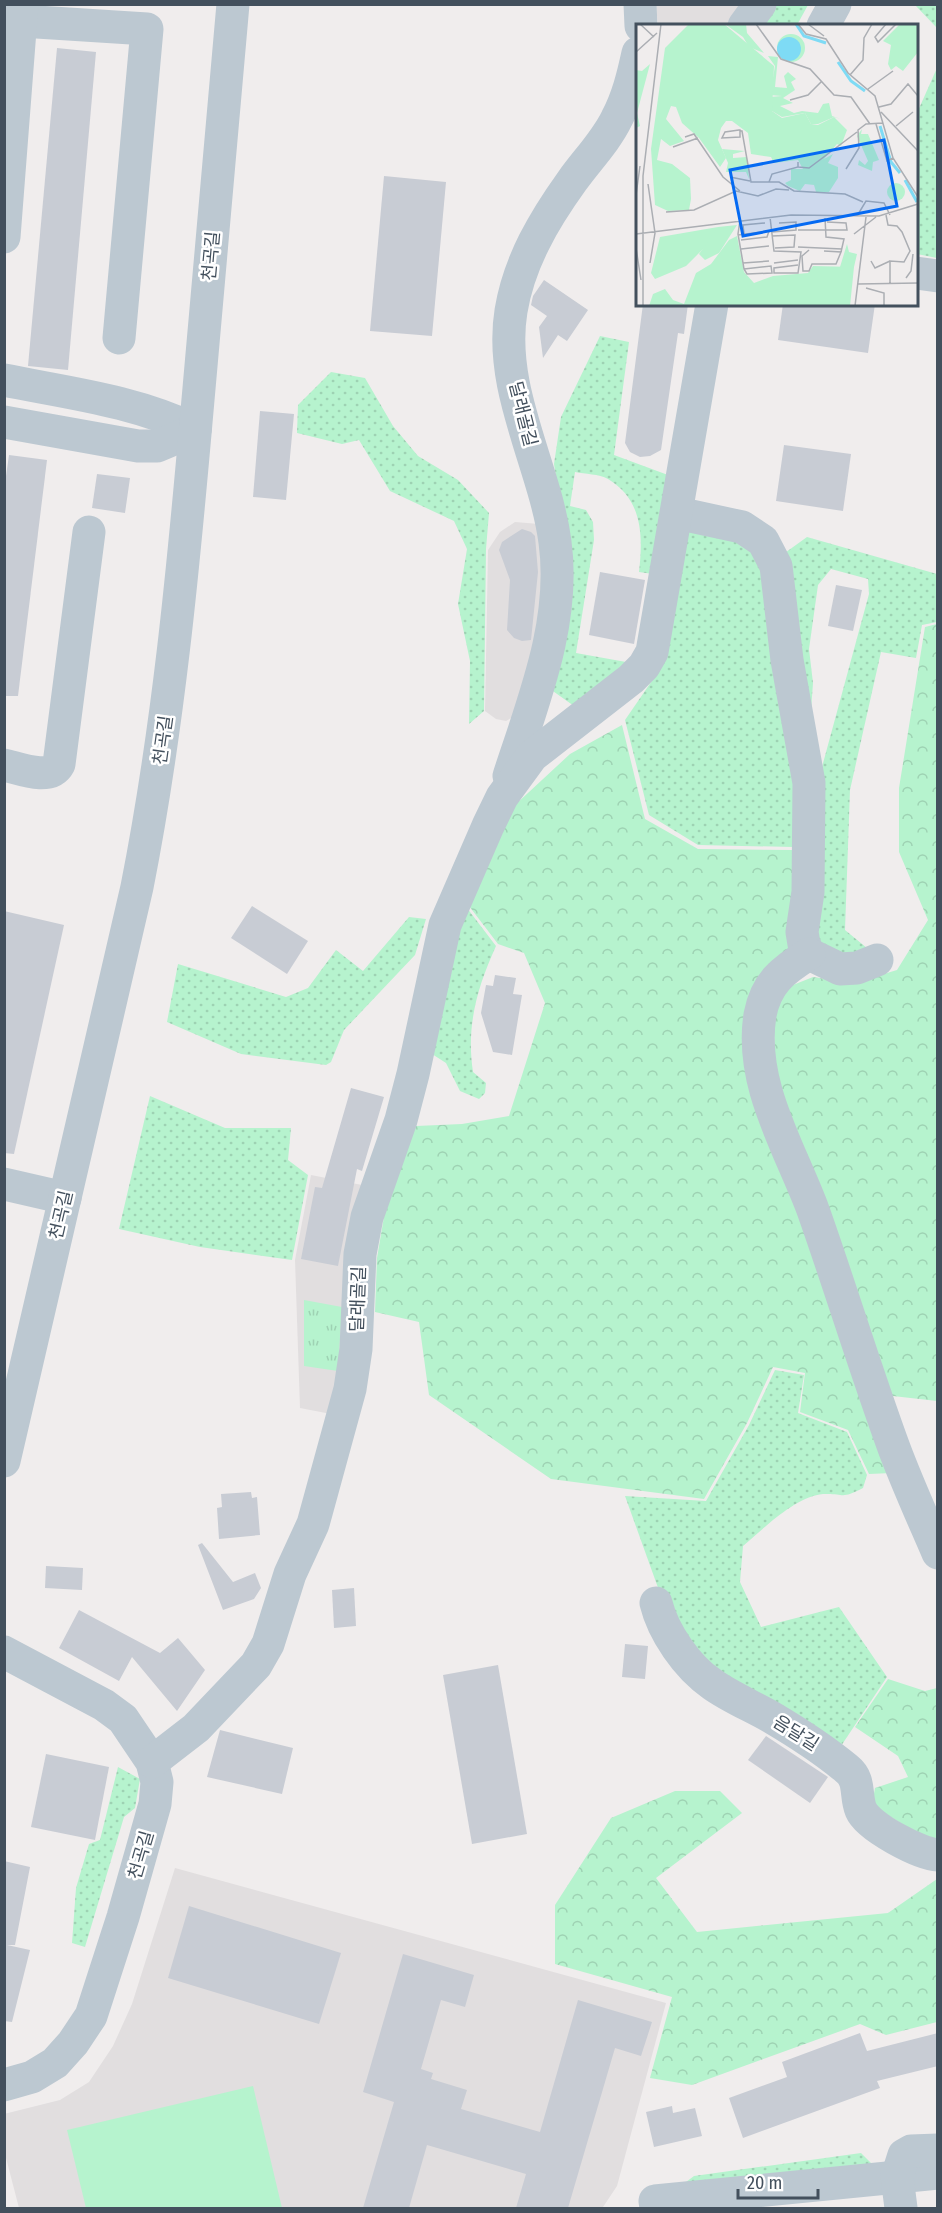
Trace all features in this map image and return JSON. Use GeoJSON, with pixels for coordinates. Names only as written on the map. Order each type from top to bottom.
{"type":"FeatureCollection","features":[{"type":"Feature","properties":{"kind":"street","name":"천곡길"},"geometry":{"type":"LineString","coordinates":[[4,1461],[137,887],[153,805],[166,720],[195,430],[233,4]]}},
{"type":"Feature","properties":{"kind":"street"},"geometry":{"type":"LineString","coordinates":[[640,4],[641,24]]}},
{"type":"Feature","properties":{"kind":"street"},"geometry":{"type":"LineString","coordinates":[[745,24],[760,4]]}},
{"type":"Feature","properties":{"kind":"street"},"geometry":{"type":"LineString","coordinates":[[824,24],[835,4]]}},
{"type":"Feature","properties":{"kind":"street"},"geometry":{"type":"LineString","coordinates":[[4,237],[22,13],[147,29],[119,338]]}},
{"type":"Feature","properties":{"kind":"street","name":"달래골길"},"geometry":{"type":"LineString","coordinates":[[152,1761],[196,1728],[256,1665],[268,1644],[290,1574],[313,1524],[350,1389],[356,1349],[360,1254],[367,1217],[401,1120],[445,925],[502,797],[545,659],[558,589],[558,565],[549,511],[520,412],[513,376],[509,338],[511,313],[522,268],[532,245],[554,207],[609,132],[626,100],[636,70]]}},
{"type":"Feature","properties":{"kind":"street"},"geometry":{"type":"LineString","coordinates":[[918,273],[938,276]]}},
{"type":"Feature","properties":{"kind":"street","name":"달래골길"},"geometry":{"type":"LineString","coordinates":[[502,797],[532,756],[644,666],[657,637],[712,306]]}},
{"type":"Feature","properties":{"kind":"street"},"geometry":{"type":"LineString","coordinates":[[4,380],[140,408],[168,416],[195,430]]}},
{"type":"Feature","properties":{"kind":"street"},"geometry":{"type":"LineString","coordinates":[[4,422],[138,446],[157,446],[195,430]]}},
{"type":"Feature","properties":{"kind":"street"},"geometry":{"type":"LineString","coordinates":[[677,513],[742,527],[763,541],[776,566],[787,660],[809,783],[808,892],[802,932],[809,954],[840,969],[857,968],[877,960]]}},
{"type":"Feature","properties":{"kind":"street"},"geometry":{"type":"LineString","coordinates":[[4,765],[49,774],[56,771],[59,764],[89,532]]}},
{"type":"Feature","properties":{"kind":"street"},"geometry":{"type":"LineString","coordinates":[[809,954],[777,975],[766,991],[760,1016],[759,1055],[768,1102],[812,1209],[895,1449],[938,1553]]}},
{"type":"Feature","properties":{"kind":"street"},"geometry":{"type":"LineString","coordinates":[[4,1184],[65,1198]]}},
{"type":"Feature","properties":{"kind":"street","name":"음달길"},"geometry":{"type":"LineString","coordinates":[[656,1603],[660,1618],[668,1632],[689,1663],[710,1683],[820,1748],[850,1771],[859,1788],[860,1809],[870,1823],[902,1841],[938,1855]]}},
{"type":"Feature","properties":{"kind":"street","name":"천곡길"},"geometry":{"type":"LineString","coordinates":[[4,1653],[104,1705],[123,1719],[152,1761],[157,1782],[155,1804],[120,1928],[91,2016],[73,2043],[55,2063],[32,2077],[4,2085]]}},
{"type":"Feature","properties":{"kind":"street"},"geometry":{"type":"LineString","coordinates":[[898,2190],[904,2155],[911,2151],[938,2150]]}},
{"type":"Feature","properties":{"kind":"street"},"geometry":{"type":"LineString","coordinates":[[656,2208],[655,2201],[898,2190],[938,2173]]}},
{"type":"Feature","properties":{"kind":"shaded area"},"geometry":{"type":"Polygon","coordinates":[[[656,5],[745,5],[734,24],[658,24],[656,5]]]}},
{"type":"Feature","properties":{"kind":"shaded area"},"geometry":{"type":"Polygon","coordinates":[[[515,522],[539,524],[548,571],[520,713],[506,721],[496,719],[485,711],[488,550],[500,532],[515,522]]]}},
{"type":"Feature","properties":{"kind":"shaded area"},"geometry":{"type":"Polygon","coordinates":[[[311,1175],[362,1185],[346,1347],[331,1414],[300,1408],[295,1260],[311,1175]]]}},
{"type":"Feature","properties":{"kind":"shaded area"},"geometry":{"type":"Polygon","coordinates":[[[175,1868],[666,2003],[617,2186],[603,2207],[19,2208],[5,2154],[4,2114],[60,2100],[89,2082],[113,2046],[132,2004],[175,1868]]]}},
{"type":"Feature","properties":{"kind":"green space"},"geometry":{"type":"Polygon","coordinates":[[[776,5],[808,5],[798,24],[762,24],[776,5]]]}},
{"type":"Feature","properties":{"kind":"green space"},"geometry":{"type":"Polygon","coordinates":[[[915,5],[937,5],[937,28],[915,5]]]}},
{"type":"Feature","properties":{"kind":"green space"},"geometry":{"type":"Polygon","coordinates":[[[937,68],[938,258],[918,254],[918,111],[937,68]]]}},
{"type":"Feature","properties":{"kind":"green space"},"geometry":{"type":"Polygon","coordinates":[[[600,336],[629,342],[614,455],[668,475],[653,574],[639,572],[640,532],[634,508],[628,497],[608,479],[575,472],[570,506],[586,510],[593,522],[594,540],[576,653],[626,662],[574,706],[550,689],[561,509],[554,464],[561,417],[600,336]]]}},
{"type":"Feature","properties":{"kind":"green space"},"geometry":{"type":"Polygon","coordinates":[[[331,372],[365,378],[393,426],[418,456],[458,480],[489,513],[486,549],[484,711],[469,724],[470,661],[458,604],[467,549],[454,521],[390,491],[359,440],[342,444],[297,433],[298,405],[331,372]]]}},
{"type":"Feature","properties":{"kind":"green space"},"geometry":{"type":"Polygon","coordinates":[[[690,525],[758,547],[801,786],[793,847],[698,845],[649,815],[625,720],[658,672],[690,525]]]}},
{"type":"Feature","properties":{"kind":"green space"},"geometry":{"type":"Polygon","coordinates":[[[807,537],[937,574],[937,622],[922,625],[916,658],[881,652],[850,790],[845,930],[873,953],[854,960],[816,946],[819,778],[869,594],[868,579],[831,569],[818,585],[809,649],[813,683],[810,724],[782,555],[807,537]]]}},
{"type":"Feature","properties":{"kind":"green space"},"geometry":{"type":"Polygon","coordinates":[[[937,624],[937,1401],[884,1395],[776,1101],[773,993],[813,977],[854,983],[897,970],[928,920],[899,852],[899,788],[925,627],[937,624]]]}},
{"type":"Feature","properties":{"kind":"green space"},"geometry":{"type":"Polygon","coordinates":[[[622,725],[645,819],[698,849],[793,850],[795,941],[755,1015],[892,1473],[869,1474],[848,1430],[800,1412],[805,1373],[773,1367],[747,1423],[704,1499],[551,1479],[429,1395],[419,1322],[375,1312],[377,1258],[389,1187],[416,1126],[462,1124],[509,1116],[545,1003],[524,953],[498,944],[469,906],[515,805],[570,754],[622,725]]]}},
{"type":"Feature","properties":{"kind":"green space"},"geometry":{"type":"Polygon","coordinates":[[[467,908],[496,946],[483,977],[472,1023],[473,1072],[486,1083],[485,1093],[479,1099],[460,1091],[446,1063],[432,1054],[457,936],[467,908]]]}},
{"type":"Feature","properties":{"kind":"green space"},"geometry":{"type":"Polygon","coordinates":[[[409,917],[426,919],[415,955],[344,1030],[331,1062],[326,1065],[241,1054],[167,1022],[178,964],[286,997],[308,988],[336,950],[363,971],[409,917]]]}},
{"type":"Feature","properties":{"kind":"green space"},"geometry":{"type":"Polygon","coordinates":[[[150,1096],[225,1128],[291,1128],[288,1160],[308,1175],[292,1260],[200,1247],[119,1229],[150,1096]]]}},
{"type":"Feature","properties":{"kind":"green space"},"geometry":{"type":"Polygon","coordinates":[[[304,1300],[342,1307],[338,1371],[304,1366],[304,1300]]]}},
{"type":"Feature","properties":{"kind":"green space"},"geometry":{"type":"Polygon","coordinates":[[[775,1370],[804,1375],[798,1413],[847,1432],[867,1475],[863,1488],[850,1494],[813,1496],[791,1507],[743,1546],[740,1582],[761,1627],[839,1607],[887,1677],[837,1752],[712,1678],[661,1596],[625,1496],[706,1501],[749,1425],[775,1370]]]}},
{"type":"Feature","properties":{"kind":"green space"},"geometry":{"type":"Polygon","coordinates":[[[888,1679],[925,1691],[937,1688],[937,1846],[872,1805],[875,1788],[908,1777],[898,1756],[855,1727],[888,1679]]]}},
{"type":"Feature","properties":{"kind":"green space"},"geometry":{"type":"Polygon","coordinates":[[[118,1767],[140,1779],[135,1808],[124,1817],[85,1947],[72,1943],[76,1888],[89,1844],[100,1840],[118,1767]]]}},
{"type":"Feature","properties":{"kind":"green space"},"geometry":{"type":"Polygon","coordinates":[[[675,1791],[720,1791],[742,1813],[656,1878],[697,1932],[888,1913],[937,1879],[937,2022],[886,2035],[860,2024],[692,2085],[650,2078],[672,1997],[555,1964],[555,1905],[611,1818],[675,1791]]]}},
{"type":"Feature","properties":{"kind":"green space"},"geometry":{"type":"Polygon","coordinates":[[[253,2086],[282,2208],[86,2208],[67,2130],[253,2086]]]}},
{"type":"Feature","properties":{"kind":"green space"},"geometry":{"type":"Polygon","coordinates":[[[861,2153],[872,2164],[682,2185],[694,2176],[861,2153]]]}},
{"type":"Feature","properties":{"kind":"building"},"geometry":{"type":"Polygon","coordinates":[[[57,48],[96,52],[68,370],[28,366],[57,48]]]}},
{"type":"Feature","properties":{"kind":"building"},"geometry":{"type":"Polygon","coordinates":[[[384,176],[446,182],[432,336],[370,331],[384,176]]]}},
{"type":"Feature","properties":{"kind":"building"},"geometry":{"type":"Polygon","coordinates":[[[544,280],[588,310],[567,341],[558,335],[543,358],[539,327],[547,316],[531,305],[533,296],[544,280]]]}},
{"type":"Feature","properties":{"kind":"building"},"geometry":{"type":"Polygon","coordinates":[[[643,306],[688,306],[684,334],[678,333],[661,450],[650,456],[640,457],[630,452],[625,443],[643,306]]]}},
{"type":"Feature","properties":{"kind":"building"},"geometry":{"type":"Polygon","coordinates":[[[783,306],[875,306],[868,353],[778,340],[783,306]]]}},
{"type":"Feature","properties":{"kind":"building"},"geometry":{"type":"Polygon","coordinates":[[[260,411],[294,414],[286,500],[253,497],[260,411]]]}},
{"type":"Feature","properties":{"kind":"building"},"geometry":{"type":"Polygon","coordinates":[[[784,445],[851,454],[843,511],[776,501],[784,445]]]}},
{"type":"Feature","properties":{"kind":"building"},"geometry":{"type":"Polygon","coordinates":[[[9,455],[47,460],[18,696],[4,696],[4,490],[9,455]]]}},
{"type":"Feature","properties":{"kind":"building"},"geometry":{"type":"Polygon","coordinates":[[[97,474],[130,478],[125,513],[92,508],[97,474]]]}},
{"type":"Feature","properties":{"kind":"building"},"geometry":{"type":"Polygon","coordinates":[[[522,529],[535,536],[538,572],[531,640],[522,641],[514,638],[507,630],[510,580],[499,550],[502,542],[522,529]]]}},
{"type":"Feature","properties":{"kind":"building"},"geometry":{"type":"Polygon","coordinates":[[[600,572],[645,580],[634,644],[589,635],[600,572]]]}},
{"type":"Feature","properties":{"kind":"building"},"geometry":{"type":"Polygon","coordinates":[[[836,585],[862,590],[853,631],[828,626],[836,585]]]}},
{"type":"Feature","properties":{"kind":"building"},"geometry":{"type":"Polygon","coordinates":[[[252,906],[308,941],[287,974],[231,938],[252,906]]]}},
{"type":"Feature","properties":{"kind":"building"},"geometry":{"type":"Polygon","coordinates":[[[4,911],[64,925],[14,1154],[4,1153],[4,911]]]}},
{"type":"Feature","properties":{"kind":"building"},"geometry":{"type":"Polygon","coordinates":[[[495,975],[516,978],[513,994],[522,995],[512,1055],[493,1052],[481,1013],[486,985],[493,986],[495,975]]]}},
{"type":"Feature","properties":{"kind":"building"},"geometry":{"type":"Polygon","coordinates":[[[351,1088],[384,1097],[362,1171],[357,1169],[338,1266],[301,1259],[315,1187],[322,1188],[351,1088]]]}},
{"type":"Feature","properties":{"kind":"building"},"geometry":{"type":"Polygon","coordinates":[[[251,1492],[252,1498],[257,1497],[260,1535],[219,1539],[217,1508],[222,1507],[221,1494],[251,1492]]]}},
{"type":"Feature","properties":{"kind":"building"},"geometry":{"type":"Polygon","coordinates":[[[202,1543],[233,1582],[255,1573],[261,1588],[254,1599],[223,1610],[198,1545],[202,1543]]]}},
{"type":"Feature","properties":{"kind":"building"},"geometry":{"type":"Polygon","coordinates":[[[46,1566],[83,1568],[82,1590],[45,1588],[46,1566]]]}},
{"type":"Feature","properties":{"kind":"building"},"geometry":{"type":"Polygon","coordinates":[[[354,1588],[356,1626],[334,1628],[332,1590],[354,1588]]]}},
{"type":"Feature","properties":{"kind":"building"},"geometry":{"type":"Polygon","coordinates":[[[79,1610],[160,1653],[178,1638],[205,1670],[177,1711],[132,1657],[119,1681],[59,1648],[79,1610]]]}},
{"type":"Feature","properties":{"kind":"building"},"geometry":{"type":"Polygon","coordinates":[[[625,1644],[648,1646],[645,1679],[622,1677],[625,1644]]]}},
{"type":"Feature","properties":{"kind":"building"},"geometry":{"type":"Polygon","coordinates":[[[498,1665],[527,1834],[472,1844],[443,1675],[498,1665]]]}},
{"type":"Feature","properties":{"kind":"building"},"geometry":{"type":"Polygon","coordinates":[[[220,1730],[293,1748],[282,1794],[207,1777],[220,1730]]]}},
{"type":"Feature","properties":{"kind":"building"},"geometry":{"type":"Polygon","coordinates":[[[766,1736],[828,1777],[810,1803],[748,1760],[766,1736]]]}},
{"type":"Feature","properties":{"kind":"building"},"geometry":{"type":"Polygon","coordinates":[[[46,1754],[109,1767],[95,1840],[31,1827],[46,1754]]]}},
{"type":"Feature","properties":{"kind":"building"},"geometry":{"type":"Polygon","coordinates":[[[4,1861],[30,1867],[15,1945],[7,1945],[30,1950],[12,2022],[4,2021],[4,1861]]]}},
{"type":"Feature","properties":{"kind":"building"},"geometry":{"type":"Polygon","coordinates":[[[189,1906],[341,1953],[319,2024],[168,1978],[189,1906]]]}},
{"type":"Feature","properties":{"kind":"building"},"geometry":{"type":"Polygon","coordinates":[[[403,1954],[474,1975],[465,2007],[441,2000],[421,2069],[433,2073],[431,2079],[467,2090],[461,2109],[540,2132],[578,2000],[652,2022],[641,2056],[615,2048],[568,2208],[516,2208],[526,2174],[427,2145],[409,2208],[363,2208],[394,2102],[363,2092],[403,1954]]]}},
{"type":"Feature","properties":{"kind":"building"},"geometry":{"type":"Polygon","coordinates":[[[860,2033],[867,2051],[938,2033],[938,2066],[877,2081],[880,2088],[743,2138],[729,2098],[787,2077],[782,2062],[860,2033]]]}},
{"type":"Feature","properties":{"kind":"building"},"geometry":{"type":"Polygon","coordinates":[[[672,2106],[673,2113],[695,2108],[702,2136],[654,2147],[646,2112],[672,2106]]]}}]}
